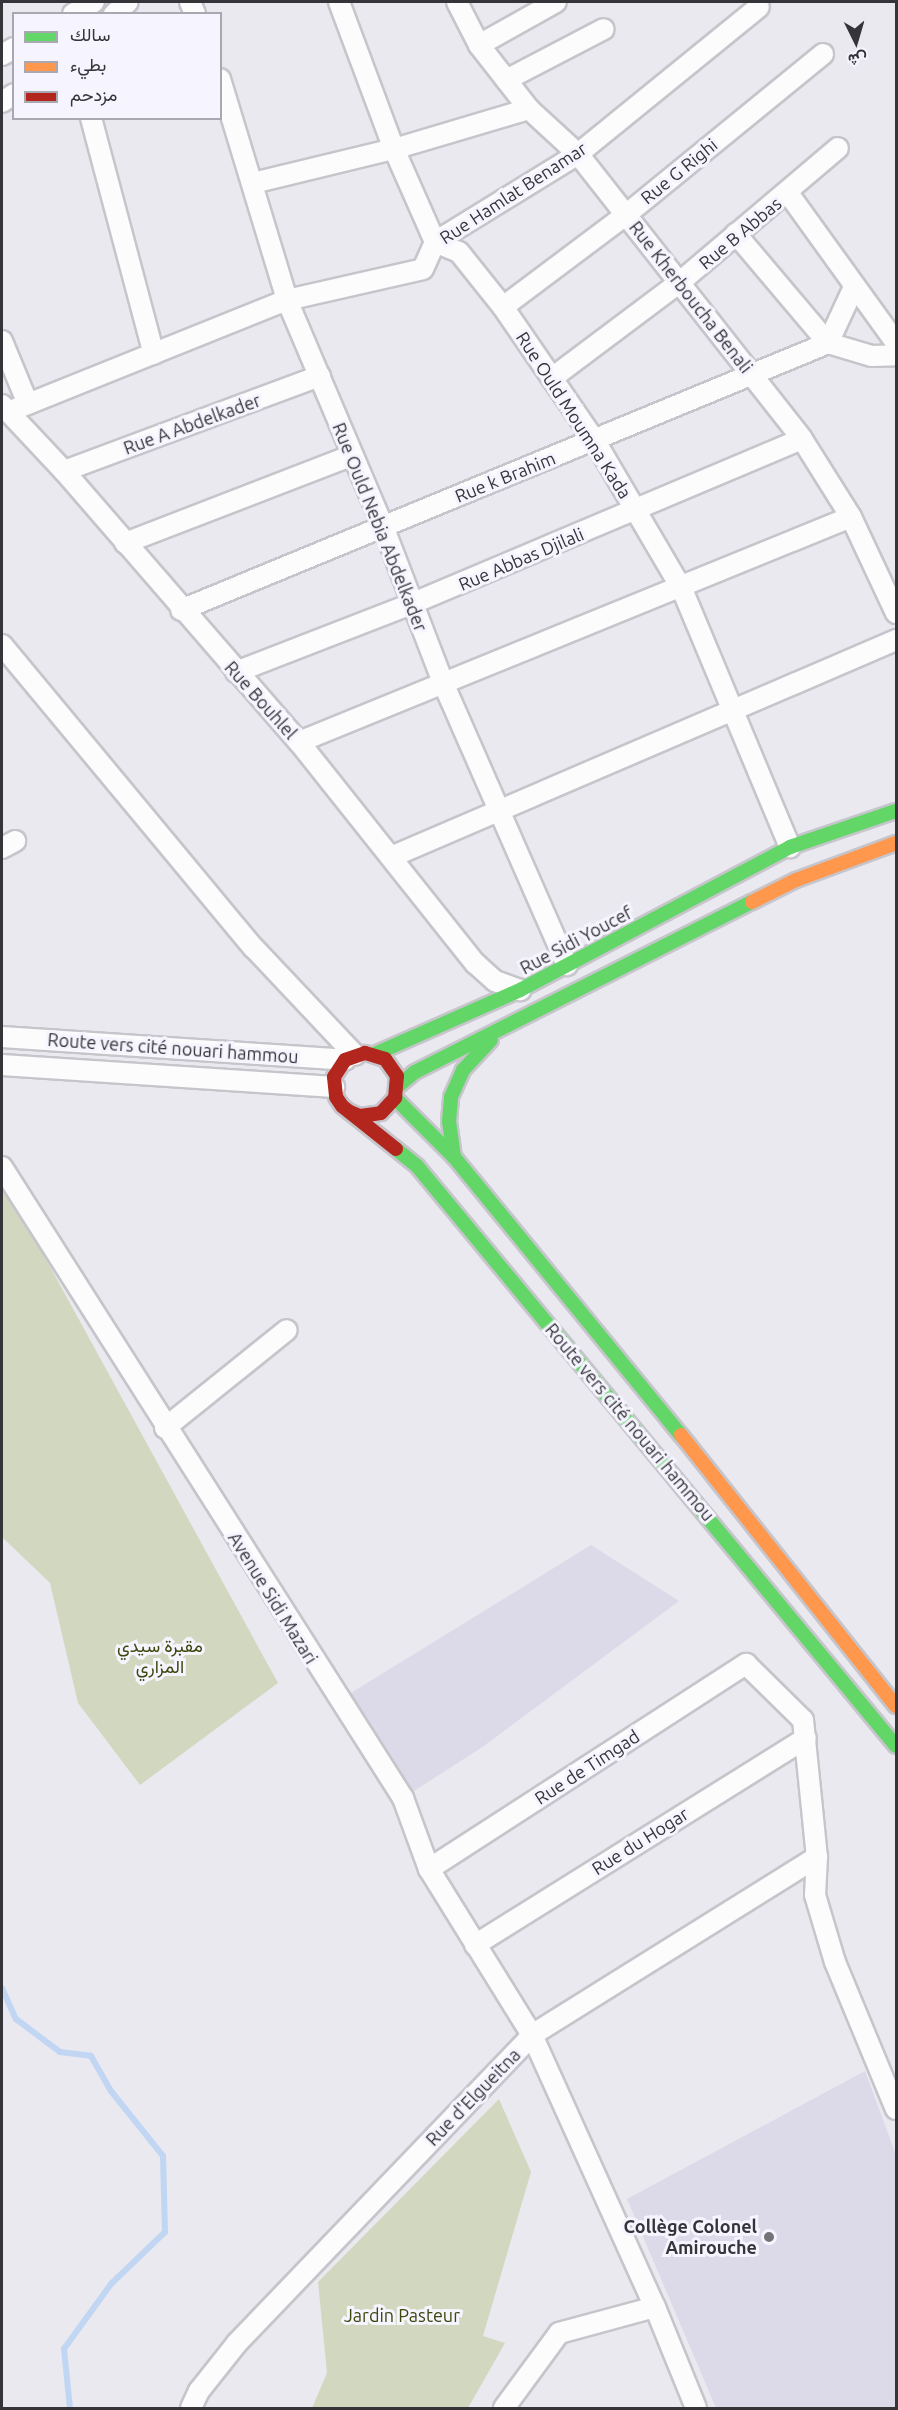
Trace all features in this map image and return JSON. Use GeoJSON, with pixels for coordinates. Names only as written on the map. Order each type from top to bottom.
{"type":"FeatureCollection","features":[{"type":"Feature","properties":{"kind":"main road","name":"Rue Sidi Youcef"},"geometry":{"type":"LineString","coordinates":[[375,1054],[520,990],[790,847],[897,811]]}},
{"type":"Feature","properties":{"kind":"main road"},"geometry":{"type":"LineString","coordinates":[[396,1092],[392,1067],[375,1054],[350,1057],[334,1077],[336,1097],[350,1113],[360,1116],[381,1113],[396,1092],[415,1072],[796,880],[891,850],[874,819]]}},
{"type":"Feature","properties":{"kind":"main road"},"geometry":{"type":"LineString","coordinates":[[454,1157],[449,1121],[451,1097],[463,1070],[505,1026]]}},
{"type":"Feature","properties":{"kind":"main road","name":"Route vers cité nouari hammou"},"geometry":{"type":"LineString","coordinates":[[396,1092],[454,1157],[607,1341],[897,1706]]}},
{"type":"Feature","properties":{"kind":"main road","name":"Route vers cité nouari hammou"},"geometry":{"type":"LineString","coordinates":[[350,1113],[417,1166],[897,1746]]}},
{"type":"Feature","properties":{"kind":"street"},"geometry":{"type":"LineString","coordinates":[[76,12],[94,2]]}},
{"type":"Feature","properties":{"kind":"street"},"geometry":{"type":"LineString","coordinates":[[116,12],[128,2]]}},
{"type":"Feature","properties":{"kind":"street"},"geometry":{"type":"LineString","coordinates":[[339,2],[394,149],[435,242]]}},
{"type":"Feature","properties":{"kind":"street","name":"Rue Kherboucha Benali"},"geometry":{"type":"LineString","coordinates":[[457,2],[479,45],[506,80],[529,109],[578,154],[802,439],[851,517],[897,613]]}},
{"type":"Feature","properties":{"kind":"street"},"geometry":{"type":"LineString","coordinates":[[479,45],[536,7],[556,2]]}},
{"type":"Feature","properties":{"kind":"street","name":"Rue Hamlat Benamar"},"geometry":{"type":"LineString","coordinates":[[5,409],[28,404],[287,300],[423,269],[435,242],[578,154],[759,7]]}},
{"type":"Feature","properties":{"kind":"street"},"geometry":{"type":"LineString","coordinates":[[506,80],[604,29]]}},
{"type":"Feature","properties":{"kind":"street","name":"Rue G Righi"},"geometry":{"type":"LineString","coordinates":[[503,307],[627,214],[823,54]]}},
{"type":"Feature","properties":{"kind":"street","name":"Rue Ould Nebia Abdelkader"},"geometry":{"type":"LineString","coordinates":[[222,85],[287,300],[383,526],[444,686],[567,965]]}},
{"type":"Feature","properties":{"kind":"street"},"geometry":{"type":"LineString","coordinates":[[253,183],[394,149],[529,109]]}},
{"type":"Feature","properties":{"kind":"street"},"geometry":{"type":"LineString","coordinates":[[92,120],[154,354]]}},
{"type":"Feature","properties":{"kind":"street","name":"Rue B Abbas"},"geometry":{"type":"LineString","coordinates":[[552,378],[680,282],[788,193],[838,148]]}},
{"type":"Feature","properties":{"kind":"street"},"geometry":{"type":"LineString","coordinates":[[788,193],[854,287],[897,343]]}},
{"type":"Feature","properties":{"kind":"street"},"geometry":{"type":"LineString","coordinates":[[736,234],[828,343],[872,356],[897,355]]}},
{"type":"Feature","properties":{"kind":"street","name":"Rue Ould Moumna Kada"},"geometry":{"type":"LineString","coordinates":[[435,242],[459,252],[503,307],[595,441],[682,589],[790,847]]}},
{"type":"Feature","properties":{"kind":"street"},"geometry":{"type":"LineString","coordinates":[[828,343],[854,287]]}},
{"type":"Feature","properties":{"kind":"street"},"geometry":{"type":"LineString","coordinates":[[2,341],[28,404]]}},
{"type":"Feature","properties":{"kind":"street","name":"Rue k Brahim"},"geometry":{"type":"LineString","coordinates":[[181,610],[828,343]]}},
{"type":"Feature","properties":{"kind":"street","name":"Rue A Abdelkader"},"geometry":{"type":"LineString","coordinates":[[64,471],[320,376]]}},
{"type":"Feature","properties":{"kind":"street","name":"Rue Bouhlel"},"geometry":{"type":"LineString","coordinates":[[5,409],[64,471],[181,610],[299,742],[475,963],[495,981],[520,990]]}},
{"type":"Feature","properties":{"kind":"street","name":"Rue Abbas Djilali"},"geometry":{"type":"LineString","coordinates":[[236,672],[411,604],[802,439]]}},
{"type":"Feature","properties":{"kind":"street"},"geometry":{"type":"LineString","coordinates":[[125,543],[352,456]]}},
{"type":"Feature","properties":{"kind":"street"},"geometry":{"type":"LineString","coordinates":[[299,742],[682,589],[851,517]]}},
{"type":"Feature","properties":{"kind":"street"},"geometry":{"type":"LineString","coordinates":[[391,857],[499,814],[897,640]]}},
{"type":"Feature","properties":{"kind":"street"},"geometry":{"type":"LineString","coordinates":[[2,645],[254,948],[350,1057]]}},
{"type":"Feature","properties":{"kind":"street","name":"Route vers cité nouari hammou"},"geometry":{"type":"LineString","coordinates":[[2,1036],[350,1057]]}},
{"type":"Feature","properties":{"kind":"street","name":"Route vers cité nouari hammou"},"geometry":{"type":"LineString","coordinates":[[2,1065],[334,1087]]}},
{"type":"Feature","properties":{"kind":"street","name":"Avenue Sidi Mazari"},"geometry":{"type":"LineString","coordinates":[[2,1167],[165,1428],[404,1798],[429,1869],[532,2035],[655,2307],[696,2409]]}},
{"type":"Feature","properties":{"kind":"street"},"geometry":{"type":"LineString","coordinates":[[165,1428],[287,1330]]}},
{"type":"Feature","properties":{"kind":"street","name":"Rue de Timgad"},"geometry":{"type":"LineString","coordinates":[[429,1869],[746,1664],[803,1720],[806,1738]]}},
{"type":"Feature","properties":{"kind":"street"},"geometry":{"type":"LineString","coordinates":[[806,1738],[817,1857],[815,1895],[835,1962],[897,2109]]}},
{"type":"Feature","properties":{"kind":"street","name":"Rue du Hogar"},"geometry":{"type":"LineString","coordinates":[[475,1945],[806,1738]]}},
{"type":"Feature","properties":{"kind":"street","name":"Rue d'Elgueitna"},"geometry":{"type":"LineString","coordinates":[[191,2409],[199,2391],[237,2343],[532,2035],[817,1857]]}},
{"type":"Feature","properties":{"kind":"street"},"geometry":{"type":"LineString","coordinates":[[504,2409],[559,2333],[655,2307]]}},
{"type":"Feature","properties":{"kind":"shaded area"},"geometry":{"type":"Polygon","coordinates":[[[591,1545],[679,1601],[481,1748],[403,1798],[341,1699],[591,1545]]]}},
{"type":"Feature","properties":{"kind":"shaded area","name":"Collège Colonel Amirouche"},"geometry":{"type":"Polygon","coordinates":[[[865,2071],[896,2155],[896,2408],[716,2408],[627,2199],[865,2071]]]}},
{"type":"Feature","properties":{"kind":"green space","name":"مقبرة سيدي المزاري"},"geometry":{"type":"Polygon","coordinates":[[[2,1179],[278,1683],[140,1785],[78,1703],[50,1583],[2,1537],[2,1179]]]}},
{"type":"Feature","properties":{"kind":"green space","name":"Jardin Pasteur"},"geometry":{"type":"Polygon","coordinates":[[[499,2099],[531,2172],[483,2336],[505,2343],[468,2408],[312,2408],[327,2373],[318,2282],[499,2099]]]}},
{"type":"Feature","properties":{"kind":"waterway"},"geometry":{"type":"LineString","coordinates":[[2,1988],[16,2019],[60,2052],[91,2056],[111,2091],[163,2156],[165,2232],[111,2284],[64,2349],[70,2408]]}},
{"type":"Feature","properties":{"kind":"traffic: fast"},"geometry":{"type":"LineString","coordinates":[[375,1054],[520,990],[790,847],[896,811]]}},
{"type":"Feature","properties":{"kind":"traffic: fast"},"geometry":{"type":"LineString","coordinates":[[397,1087],[415,1072],[752,902]]}},
{"type":"Feature","properties":{"kind":"traffic: fast"},"geometry":{"type":"LineString","coordinates":[[454,1157],[449,1121],[451,1097],[463,1070],[491,1040]]}},
{"type":"Feature","properties":{"kind":"traffic: fast"},"geometry":{"type":"LineString","coordinates":[[395,1098],[454,1157],[681,1435]]}},
{"type":"Feature","properties":{"kind":"traffic: fast"},"geometry":{"type":"LineString","coordinates":[[396,1149],[417,1166],[896,1746]]}},
{"type":"Feature","properties":{"kind":"traffic: slow"},"geometry":{"type":"LineString","coordinates":[[752,902],[796,880],[896,843]]}},
{"type":"Feature","properties":{"kind":"traffic: slow"},"geometry":{"type":"LineString","coordinates":[[681,1435],[896,1706]]}},
{"type":"Feature","properties":{"kind":"traffic: jam"},"geometry":{"type":"LineString","coordinates":[[350,1112],[360,1116],[381,1113],[395,1098],[397,1076],[385,1059],[365,1053],[345,1060],[334,1077],[336,1097],[342,1106],[396,1149]]}},
{"type":"Feature","properties":{"kind":"place","name":"Collège Colonel Amirouche"},"geometry":{"type":"Point","coordinates":[769,2237]}}]}
